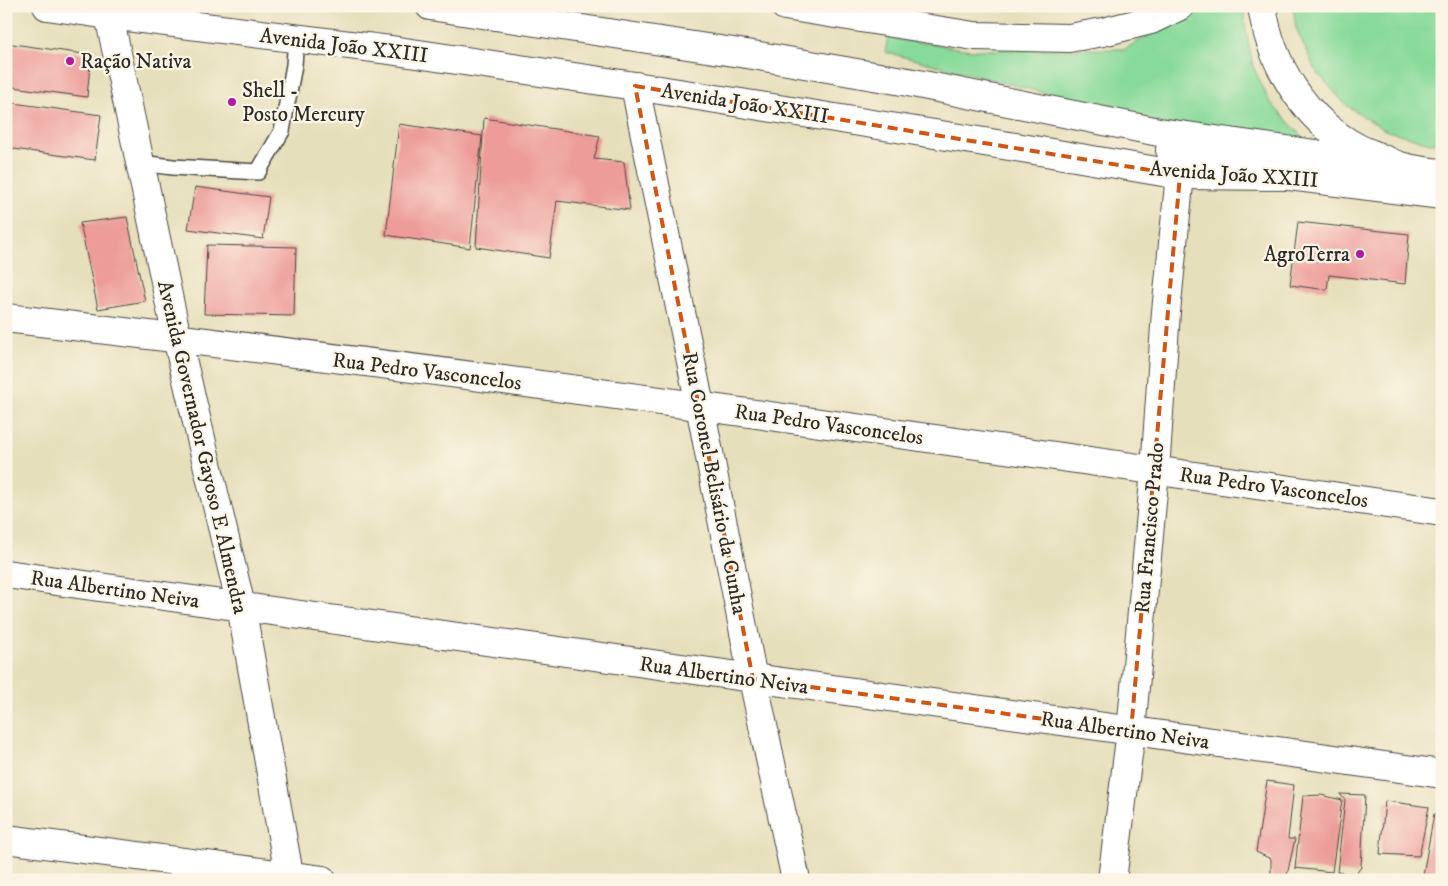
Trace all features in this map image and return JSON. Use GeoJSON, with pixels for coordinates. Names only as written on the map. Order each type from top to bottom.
{"type":"FeatureCollection","features":[{"type":"Feature","properties":{"kind":"street","name":"Avenida João XXIII"},"geometry":{"type":"LineString","coordinates":[[47,6],[108,11],[635,86],[1025,148],[1180,175],[1289,176],[1442,195]]}},
{"type":"Feature","properties":{"kind":"street","name":"Avenida João XXIII"},"geometry":{"type":"LineString","coordinates":[[430,6],[754,55],[1020,103],[1159,132],[1399,166]]}},
{"type":"Feature","properties":{"kind":"street"},"geometry":{"type":"LineString","coordinates":[[785,6],[974,36],[1069,38],[1151,20],[1180,6]]}},
{"type":"Feature","properties":{"kind":"street"},"geometry":{"type":"LineString","coordinates":[[1262,6],[1264,21],[1280,65],[1304,103],[1320,120],[1356,148],[1399,166],[1442,173]]}},
{"type":"Feature","properties":{"kind":"street","name":"Avenida Governador Gayoso E Almendra"},"geometry":{"type":"LineString","coordinates":[[108,11],[177,338],[241,606],[290,877]]}},
{"type":"Feature","properties":{"kind":"street","name":"Rua Coronel Belisário da Cunha"},"geometry":{"type":"LineString","coordinates":[[635,86],[753,679],[796,880]]}},
{"type":"Feature","properties":{"kind":"street"},"geometry":{"type":"LineString","coordinates":[[1020,103],[1058,124],[1289,176]]}},
{"type":"Feature","properties":{"kind":"street","name":"Rua Francisco Prado"},"geometry":{"type":"LineString","coordinates":[[1112,880],[1131,731],[1166,312],[1180,175]]}},
{"type":"Feature","properties":{"kind":"street","name":"Rua Pedro Vasconcelos"},"geometry":{"type":"LineString","coordinates":[[6,318],[177,338],[700,406],[1442,512]]}},
{"type":"Feature","properties":{"kind":"street","name":"Rua Albertino Neiva"},"geometry":{"type":"LineString","coordinates":[[6,574],[1442,774]]}},
{"type":"Feature","properties":{"kind":"street"},"geometry":{"type":"LineString","coordinates":[[6,839],[322,880]]}},
{"type":"Feature","properties":{"kind":"lane"},"geometry":{"type":"LineString","coordinates":[[140,163],[258,172],[282,132],[294,65],[296,38]]}},
{"type":"Feature","properties":{"kind":"highlighted area"},"geometry":{"type":"Polygon","coordinates":[[[635,86],[1180,175],[1131,731],[753,679],[635,86]]]}},
{"type":"Feature","properties":{"kind":"green space"},"geometry":{"type":"Polygon","coordinates":[[[1200,6],[1244,6],[1244,20],[1253,66],[1269,101],[1308,143],[1164,124],[885,52],[888,38],[972,50],[1125,49],[1200,6]]]}},
{"type":"Feature","properties":{"kind":"green space"},"geometry":{"type":"Polygon","coordinates":[[[1293,6],[1442,6],[1442,143],[1430,143],[1385,130],[1346,105],[1315,70],[1296,28],[1293,6]]]}},
{"type":"Feature","properties":{"kind":"building"},"geometry":{"type":"Polygon","coordinates":[[[6,43],[91,55],[87,97],[6,86],[6,43]]]}},
{"type":"Feature","properties":{"kind":"building"},"geometry":{"type":"Polygon","coordinates":[[[6,102],[101,115],[95,160],[6,148],[6,102]]]}},
{"type":"Feature","properties":{"kind":"building"},"geometry":{"type":"Polygon","coordinates":[[[484,118],[600,136],[594,159],[624,162],[630,210],[557,201],[549,258],[476,247],[484,118]]]}},
{"type":"Feature","properties":{"kind":"building"},"geometry":{"type":"Polygon","coordinates":[[[399,124],[482,136],[470,248],[386,235],[399,124]]]}},
{"type":"Feature","properties":{"kind":"building"},"geometry":{"type":"Polygon","coordinates":[[[195,187],[269,197],[263,239],[188,229],[195,187]]]}},
{"type":"Feature","properties":{"kind":"building"},"geometry":{"type":"Polygon","coordinates":[[[127,217],[145,301],[98,309],[80,223],[127,217]]]}},
{"type":"Feature","properties":{"kind":"building"},"geometry":{"type":"Polygon","coordinates":[[[1298,222],[1409,234],[1405,284],[1329,275],[1327,290],[1290,285],[1298,222]]]}},
{"type":"Feature","properties":{"kind":"building"},"geometry":{"type":"Polygon","coordinates":[[[207,245],[296,247],[294,316],[204,314],[207,245]]]}},
{"type":"Feature","properties":{"kind":"building"},"geometry":{"type":"Polygon","coordinates":[[[1267,781],[1294,785],[1288,839],[1295,839],[1286,880],[1271,878],[1271,859],[1256,852],[1267,781]]]}},
{"type":"Feature","properties":{"kind":"building"},"geometry":{"type":"Polygon","coordinates":[[[1340,794],[1365,795],[1361,867],[1356,874],[1337,872],[1345,800],[1340,794]]]}},
{"type":"Feature","properties":{"kind":"building"},"geometry":{"type":"Polygon","coordinates":[[[1321,795],[1342,800],[1332,872],[1295,868],[1303,796],[1321,795]]]}},
{"type":"Feature","properties":{"kind":"building"},"geometry":{"type":"Polygon","coordinates":[[[1385,801],[1429,807],[1419,856],[1380,854],[1385,801]]]}},
{"type":"Feature","properties":{"kind":"building"},"geometry":{"type":"Polygon","coordinates":[[[1434,814],[1442,815],[1442,877],[1441,880],[1422,880],[1434,814]]]}},
{"type":"Feature","properties":{"kind":"place","name":"Ração Nativa"},"geometry":{"type":"Point","coordinates":[70,61]}},
{"type":"Feature","properties":{"kind":"place","name":"Shell - Posto Mercury"},"geometry":{"type":"Point","coordinates":[232,102]}},
{"type":"Feature","properties":{"kind":"place","name":"AgroTerra"},"geometry":{"type":"Point","coordinates":[1360,254]}}]}
